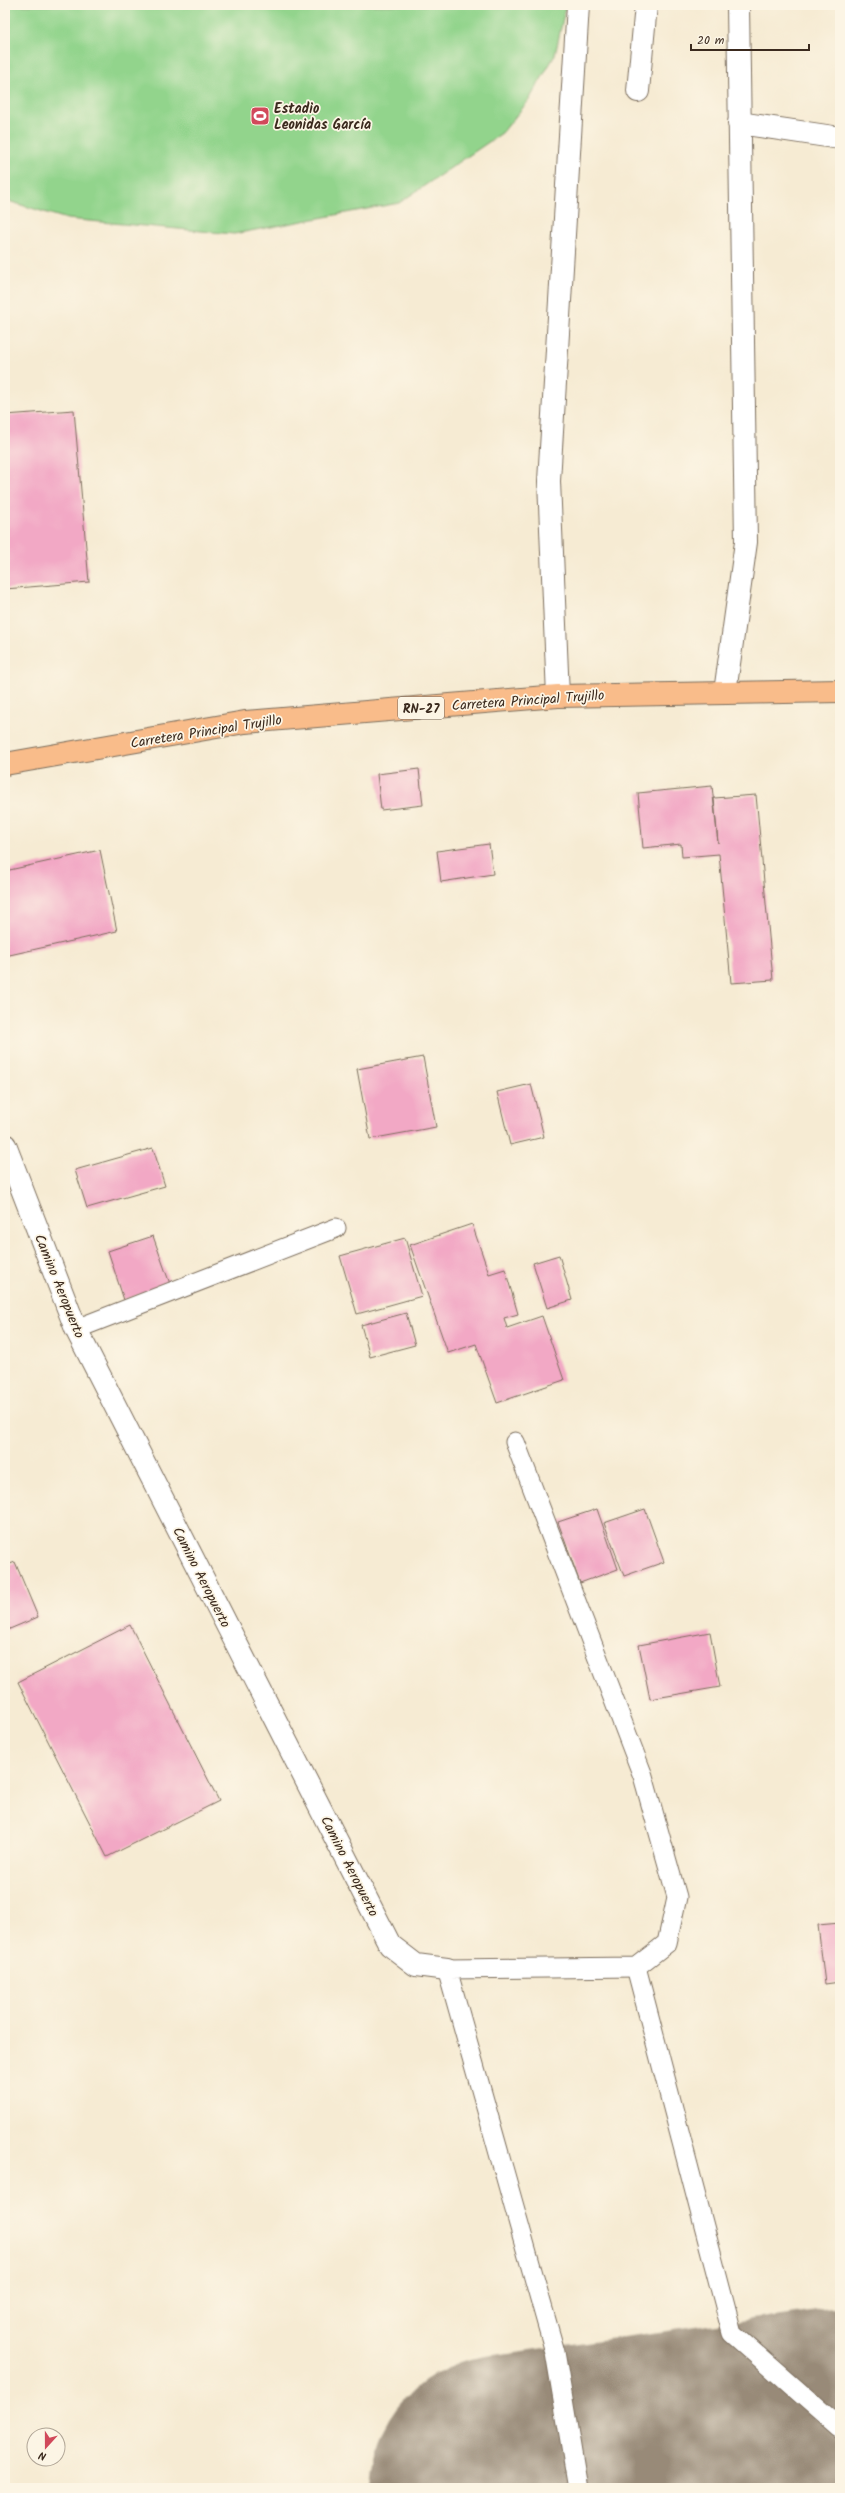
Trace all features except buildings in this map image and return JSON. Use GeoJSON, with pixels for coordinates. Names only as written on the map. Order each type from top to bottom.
{"type":"FeatureCollection","features":[{"type":"Feature","properties":{"kind":"main road","name":"Carretera Principal Trujillo"},"geometry":{"type":"LineString","coordinates":[[5,764],[245,722],[558,696],[840,691]]}},
{"type":"Feature","properties":{"kind":"street"},"geometry":{"type":"LineString","coordinates":[[558,696],[549,481],[578,5]]}},
{"type":"Feature","properties":{"kind":"street"},"geometry":{"type":"LineString","coordinates":[[638,91],[646,5]]}},
{"type":"Feature","properties":{"kind":"street"},"geometry":{"type":"LineString","coordinates":[[725,692],[746,542],[738,5]]}},
{"type":"Feature","properties":{"kind":"street"},"geometry":{"type":"LineString","coordinates":[[739,123],[840,138]]}},
{"type":"Feature","properties":{"kind":"street","name":"Camino Aeropuerto"},"geometry":{"type":"LineString","coordinates":[[5,1145],[76,1329],[390,1945],[416,1965],[447,1969]]}},
{"type":"Feature","properties":{"kind":"lane"},"geometry":{"type":"LineString","coordinates":[[76,1329],[336,1228]]}},
{"type":"Feature","properties":{"kind":"lane"},"geometry":{"type":"LineString","coordinates":[[515,1442],[643,1776],[676,1898],[667,1943],[636,1966],[447,1969],[556,2352],[578,2488]]}},
{"type":"Feature","properties":{"kind":"lane"},"geometry":{"type":"LineString","coordinates":[[636,1966],[732,2333],[840,2428]]}},
{"type":"Feature","properties":{"kind":"green space","name":"Estadio Leonidas García"},"geometry":{"type":"Polygon","coordinates":[[[5,5],[566,5],[555,55],[529,100],[502,133],[399,203],[234,234],[67,219],[5,200],[5,5]]]}},
{"type":"Feature","properties":{"kind":"runway"},"geometry":{"type":"LineString","coordinates":[[503,2488],[840,2441]]}},
{"type":"Feature","properties":{"kind":"place","name":"Estadio Leonidas García"},"geometry":{"type":"Point","coordinates":[260,116]}}]}
